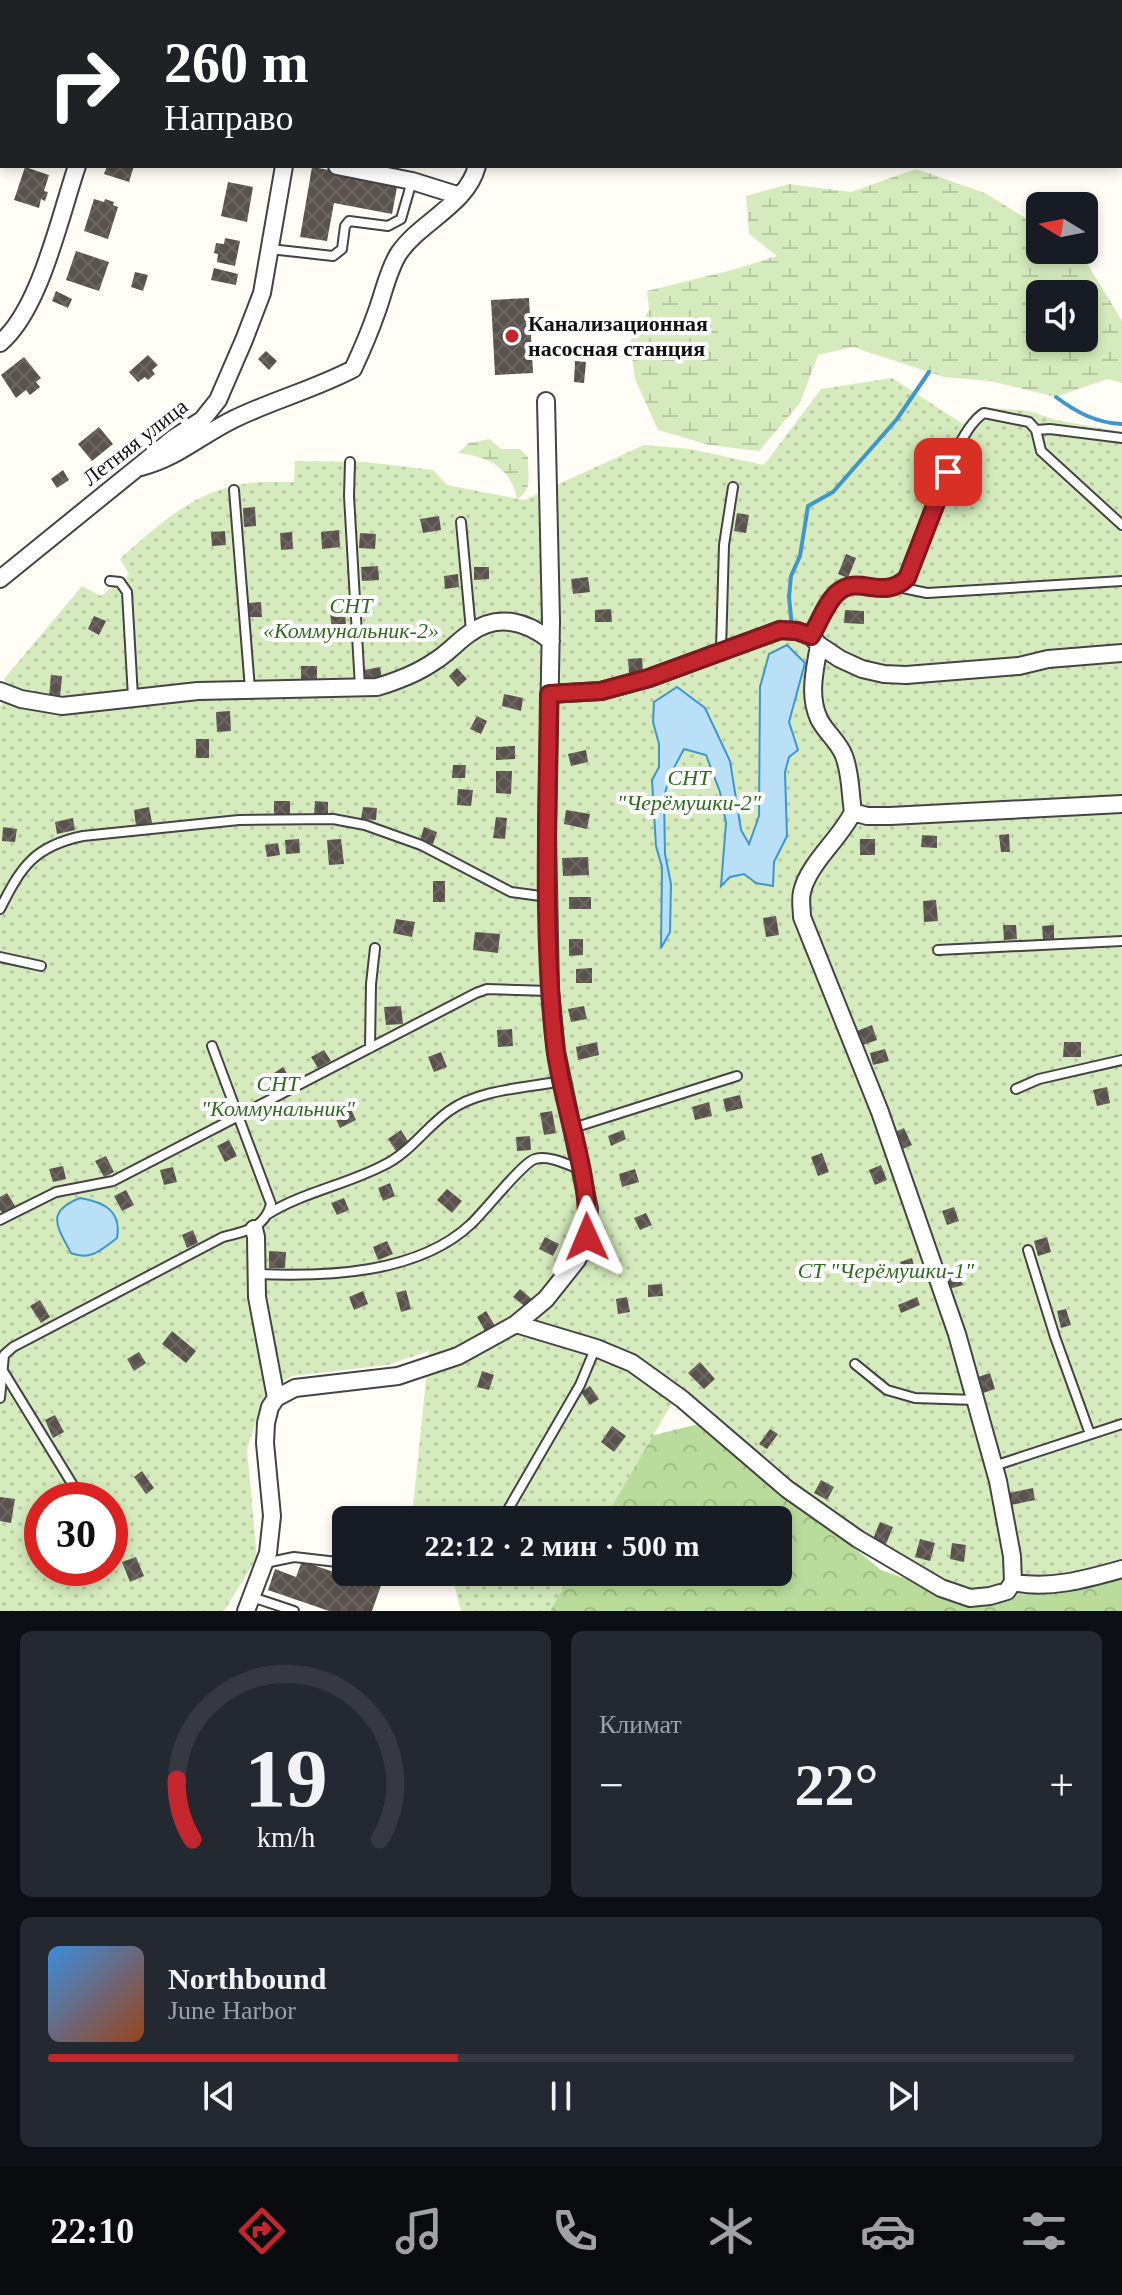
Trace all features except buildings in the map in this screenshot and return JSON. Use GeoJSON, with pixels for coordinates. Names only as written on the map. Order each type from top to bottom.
{"type":"FeatureCollection","features":[{"type":"Feature","properties":{"kind":"street"},"geometry":{"type":"LineString","coordinates":[[0,343],[13,332],[31,304],[76,168]]}},
{"type":"Feature","properties":{"kind":"street","name":"Летняя улица"},"geometry":{"type":"LineString","coordinates":[[0,579],[135,469],[202,420],[218,400],[262,293],[284,168]]}},
{"type":"Feature","properties":{"kind":"street"},"geometry":{"type":"LineString","coordinates":[[347,168],[412,181],[460,196]]}},
{"type":"Feature","properties":{"kind":"street"},"geometry":{"type":"LineString","coordinates":[[135,469],[162,462],[232,420],[327,383],[353,369],[400,252],[460,196],[474,178],[476,168]]}},
{"type":"Feature","properties":{"kind":"street"},"geometry":{"type":"LineString","coordinates":[[249,1604],[264,1563],[272,1516],[265,1443],[266,1423],[276,1398],[295,1388],[398,1376],[458,1356],[516,1324],[546,1299],[577,1260],[587,1237],[589,1209],[556,1051],[550,991],[551,641],[546,401]]}},
{"type":"Feature","properties":{"kind":"street"},"geometry":{"type":"LineString","coordinates":[[0,691],[21,699],[62,706],[133,697],[377,687],[399,680],[435,661],[471,632],[500,622],[534,627],[551,641]]}},
{"type":"Feature","properties":{"kind":"street"},"geometry":{"type":"LineString","coordinates":[[549,694],[601,691],[649,678],[780,630],[797,631],[840,659],[884,674],[1019,666],[1048,659],[1122,653]]}},
{"type":"Feature","properties":{"kind":"street"},"geometry":{"type":"LineString","coordinates":[[516,1324],[596,1348],[632,1363],[682,1399],[787,1489],[858,1539],[941,1588],[970,1598],[1007,1591],[1013,1582],[1012,1556],[994,1466],[957,1334],[880,1112],[802,917],[802,889],[846,827],[853,812],[849,771],[843,753],[820,720],[813,697],[815,640]]}},
{"type":"Feature","properties":{"kind":"street"},"geometry":{"type":"LineString","coordinates":[[853,812],[878,816],[1122,804]]}},
{"type":"Feature","properties":{"kind":"street"},"geometry":{"type":"LineString","coordinates":[[254,1229],[257,1297],[276,1398]]}},
{"type":"Feature","properties":{"kind":"street"},"geometry":{"type":"LineString","coordinates":[[1013,1582],[1030,1586],[1086,1579],[1122,1569]]}},
{"type":"Feature","properties":{"kind":"lane"},"geometry":{"type":"LineString","coordinates":[[270,249],[333,256],[342,249],[345,226],[349,221],[388,226],[401,219],[412,181]]}},
{"type":"Feature","properties":{"kind":"lane"},"geometry":{"type":"LineString","coordinates":[[898,587],[907,578],[915,560],[936,497],[959,446],[976,418],[984,413],[1029,422],[1036,430],[1041,451],[1122,525]]}},
{"type":"Feature","properties":{"kind":"lane"},"geometry":{"type":"LineString","coordinates":[[1036,430],[1122,438]]}},
{"type":"Feature","properties":{"kind":"lane"},"geometry":{"type":"LineString","coordinates":[[350,462],[349,496],[360,687]]}},
{"type":"Feature","properties":{"kind":"lane"},"geometry":{"type":"LineString","coordinates":[[721,650],[724,545],[733,487]]}},
{"type":"Feature","properties":{"kind":"lane"},"geometry":{"type":"LineString","coordinates":[[234,490],[250,690]]}},
{"type":"Feature","properties":{"kind":"lane"},"geometry":{"type":"LineString","coordinates":[[461,522],[471,632]]}},
{"type":"Feature","properties":{"kind":"lane"},"geometry":{"type":"LineString","coordinates":[[110,581],[120,582],[127,592],[133,697]]}},
{"type":"Feature","properties":{"kind":"lane"},"geometry":{"type":"LineString","coordinates":[[815,640],[834,595],[844,588],[859,585],[884,589],[898,587],[927,593],[1122,581]]}},
{"type":"Feature","properties":{"kind":"lane"},"geometry":{"type":"LineString","coordinates":[[0,909],[15,878],[33,857],[62,840],[239,820],[333,819],[365,825],[421,845],[511,892],[548,897]]}},
{"type":"Feature","properties":{"kind":"lane"},"geometry":{"type":"LineString","coordinates":[[938,950],[1122,941]]}},
{"type":"Feature","properties":{"kind":"lane"},"geometry":{"type":"LineString","coordinates":[[370,1048],[375,948]]}},
{"type":"Feature","properties":{"kind":"lane"},"geometry":{"type":"LineString","coordinates":[[0,957],[41,966]]}},
{"type":"Feature","properties":{"kind":"lane"},"geometry":{"type":"LineString","coordinates":[[0,1220],[56,1192],[113,1181],[487,989],[550,991]]}},
{"type":"Feature","properties":{"kind":"lane"},"geometry":{"type":"LineString","coordinates":[[212,1046],[271,1204],[268,1214]]}},
{"type":"Feature","properties":{"kind":"lane"},"geometry":{"type":"LineString","coordinates":[[1016,1089],[1039,1079],[1122,1060]]}},
{"type":"Feature","properties":{"kind":"lane"},"geometry":{"type":"LineString","coordinates":[[573,1128],[737,1076]]}},
{"type":"Feature","properties":{"kind":"lane"},"geometry":{"type":"LineString","coordinates":[[0,1398],[4,1355],[41,1331],[223,1237],[254,1229],[268,1214],[287,1203],[381,1167],[400,1156],[460,1103],[485,1095],[562,1081]]}},
{"type":"Feature","properties":{"kind":"lane"},"geometry":{"type":"LineString","coordinates":[[257,1274],[304,1276],[347,1273],[412,1258],[449,1242],[469,1226],[526,1163],[537,1158],[549,1159],[582,1170]]}},
{"type":"Feature","properties":{"kind":"lane"},"geometry":{"type":"LineString","coordinates":[[1028,1250],[1090,1434]]}},
{"type":"Feature","properties":{"kind":"lane"},"geometry":{"type":"LineString","coordinates":[[510,1506],[580,1385],[596,1348]]}},
{"type":"Feature","properties":{"kind":"lane"},"geometry":{"type":"LineString","coordinates":[[855,1364],[887,1390],[915,1398],[976,1400]]}},
{"type":"Feature","properties":{"kind":"lane"},"geometry":{"type":"LineString","coordinates":[[1,1367],[71,1482]]}},
{"type":"Feature","properties":{"kind":"lane"},"geometry":{"type":"LineString","coordinates":[[994,1466],[1122,1424]]}},
{"type":"Feature","properties":{"kind":"lane"},"geometry":{"type":"LineString","coordinates":[[264,1563],[294,1557],[332,1561]]}},
{"type":"Feature","properties":{"kind":"lane"},"geometry":{"type":"LineString","coordinates":[[249,1604],[294,1611]]}},
{"type":"Feature","properties":{"kind":"green space"},"geometry":{"type":"Polygon","coordinates":[[[916,169],[985,193],[1026,218],[1026,264],[1087,264],[1097,280],[1026,280],[1026,352],[1098,352],[1098,281],[1122,321],[1122,383],[1107,379],[1056,397],[990,381],[944,377],[853,347],[818,355],[800,403],[759,451],[709,445],[658,430],[635,379],[630,342],[649,310],[647,291],[777,256],[749,234],[746,196],[789,184],[851,192],[916,169]]]}},
{"type":"Feature","properties":{"kind":"green space"},"geometry":{"type":"Polygon","coordinates":[[[892,378],[963,424],[980,407],[1029,411],[1056,420],[1122,432],[1122,1576],[1090,1586],[965,1603],[855,1543],[681,1404],[671,1405],[612,1506],[413,1506],[429,1351],[387,1365],[292,1376],[266,1392],[247,1449],[257,1558],[224,1611],[0,1611],[0,706],[8,697],[4,679],[82,586],[101,596],[129,574],[120,559],[164,521],[212,492],[255,482],[294,482],[295,461],[366,462],[433,470],[447,485],[524,500],[644,445],[690,449],[764,465],[821,389],[892,378]]]}},
{"type":"Feature","properties":{"kind":"green space"},"geometry":{"type":"Polygon","coordinates":[[[490,439],[501,449],[520,449],[528,457],[528,486],[517,499],[509,478],[496,465],[479,457],[458,453],[469,443],[490,439]]]}},
{"type":"Feature","properties":{"kind":"green space"},"geometry":{"type":"Polygon","coordinates":[[[698,1424],[881,1570],[961,1598],[1122,1576],[1122,1611],[518,1611],[542,1586],[792,1586],[792,1506],[560,1506],[565,1458],[698,1424]]]}},
{"type":"Feature","properties":{"kind":"green space"},"geometry":{"type":"Polygon","coordinates":[[[455,1586],[565,1586],[550,1611],[461,1611],[455,1586]]]}},
{"type":"Feature","properties":{"kind":"water"},"geometry":{"type":"Polygon","coordinates":[[[787,645],[805,663],[789,722],[798,750],[789,757],[785,772],[787,836],[774,862],[773,886],[756,883],[744,874],[730,877],[721,886],[726,823],[720,792],[706,755],[684,749],[670,775],[664,797],[665,854],[671,884],[670,932],[661,948],[662,867],[656,846],[652,780],[659,767],[659,744],[653,722],[654,702],[677,687],[705,708],[730,761],[741,830],[749,844],[759,816],[760,687],[769,654],[787,645]]]}},
{"type":"Feature","properties":{"kind":"water"},"geometry":{"type":"Polygon","coordinates":[[[80,1198],[109,1209],[118,1229],[117,1238],[106,1247],[84,1256],[71,1253],[57,1221],[62,1209],[80,1198]]]}},
{"type":"Feature","properties":{"kind":"waterway"},"geometry":{"type":"LineString","coordinates":[[792,627],[789,597],[791,576],[800,556],[808,506],[833,492],[897,419],[929,372]]}},
{"type":"Feature","properties":{"kind":"waterway"},"geometry":{"type":"LineString","coordinates":[[1056,397],[1087,416],[1122,424]]}},
{"type":"Feature","properties":{"kind":"place","name":"Канализационная насосная станция"},"geometry":{"type":"Point","coordinates":[512,336]}},
{"type":"Feature","properties":{"kind":"route"},"geometry":{"type":"LineString","coordinates":[[587,1237],[589,1209],[556,1051],[550,991],[547,834],[549,694],[601,691],[649,678],[780,630],[811,636],[834,595],[844,588],[859,585],[884,589],[898,587],[907,578],[948,472]]}},
{"type":"Feature","properties":{"kind":"park label","name":"СНТ «Коммунальник-2»"},"geometry":{"type":"Point","coordinates":[351,618]}},
{"type":"Feature","properties":{"kind":"park label","name":"СНТ \"Черёмушки-2\""},"geometry":{"type":"Point","coordinates":[689,790]}},
{"type":"Feature","properties":{"kind":"park label","name":"СНТ \"Коммунальник\""},"geometry":{"type":"Point","coordinates":[278,1096]}},
{"type":"Feature","properties":{"kind":"park label","name":"СТ \"Черёмушки-1\""},"geometry":{"type":"Point","coordinates":[886,1270]}}]}
